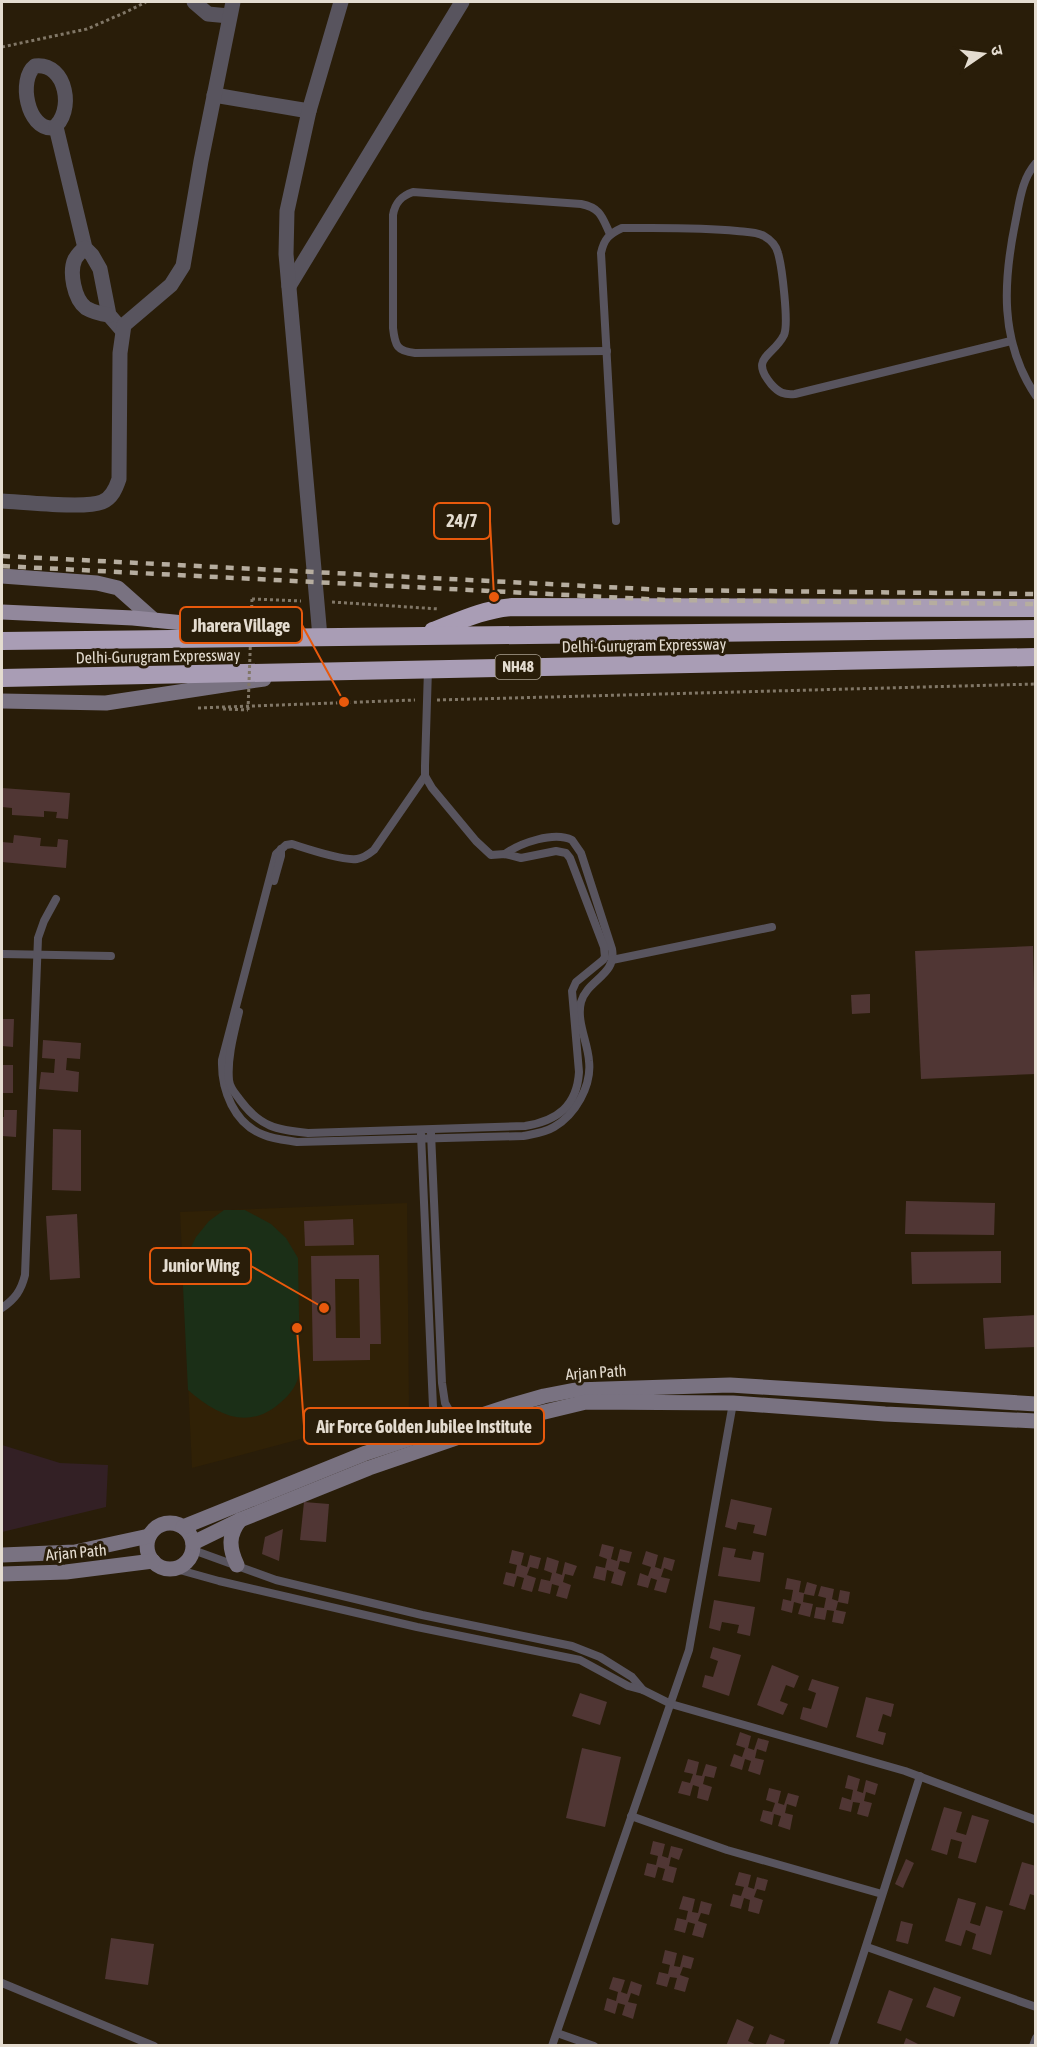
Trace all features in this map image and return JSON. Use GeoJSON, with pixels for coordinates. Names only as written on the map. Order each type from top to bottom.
{"type":"FeatureCollection","features":[{"type":"Feature","properties":{"kind":"highway"},"geometry":{"type":"LineString","coordinates":[[420,636],[483,612],[512,607],[1035,608]]}},
{"type":"Feature","properties":{"kind":"highway","name":"Delhi-Gurugram Expressway"},"geometry":{"type":"LineString","coordinates":[[2,641],[1035,629]]}},
{"type":"Feature","properties":{"kind":"highway","name":"Delhi-Gurugram Expressway"},"geometry":{"type":"LineString","coordinates":[[2,678],[1035,657]]}},
{"type":"Feature","properties":{"kind":"main road"},"geometry":{"type":"LineString","coordinates":[[2,576],[97,583],[118,588],[154,620]]}},
{"type":"Feature","properties":{"kind":"main road"},"geometry":{"type":"LineString","coordinates":[[2,612],[154,620],[320,637]]}},
{"type":"Feature","properties":{"kind":"main road"},"geometry":{"type":"LineString","coordinates":[[2,701],[106,704],[314,671]]}},
{"type":"Feature","properties":{"kind":"main road","name":"Arjan Path"},"geometry":{"type":"LineString","coordinates":[[183,1527],[366,1453],[544,1396],[575,1390],[730,1385],[1035,1404]]}},
{"type":"Feature","properties":{"kind":"main road","name":"Arjan Path"},"geometry":{"type":"LineString","coordinates":[[193,1547],[240,1520],[369,1468],[503,1422],[586,1402],[733,1403],[885,1414],[1035,1421]]}},
{"type":"Feature","properties":{"kind":"main road"},"geometry":{"type":"LineString","coordinates":[[237,1565],[230,1548],[230,1540],[240,1520]]}},
{"type":"Feature","properties":{"kind":"main road"},"geometry":{"type":"LineString","coordinates":[[171,1523],[183,1527],[191,1537],[193,1547],[188,1562],[176,1569],[164,1568],[153,1561],[148,1549],[149,1536],[164,1524],[171,1523]]}},
{"type":"Feature","properties":{"kind":"main road","name":"Arjan Path"},"geometry":{"type":"LineString","coordinates":[[2,1555],[75,1552],[149,1536]]}},
{"type":"Feature","properties":{"kind":"main road","name":"Arjan Path"},"geometry":{"type":"LineString","coordinates":[[2,1574],[66,1572],[153,1561]]}},
{"type":"Feature","properties":{"kind":"street"},"geometry":{"type":"LineString","coordinates":[[2,501],[85,504],[103,501],[114,492],[119,479],[122,330],[124,325],[171,285],[183,266],[231,9],[208,14],[194,2]]}},
{"type":"Feature","properties":{"kind":"street"},"geometry":{"type":"LineString","coordinates":[[320,637],[286,254],[287,211],[309,111],[341,2]]}},
{"type":"Feature","properties":{"kind":"street"},"geometry":{"type":"LineString","coordinates":[[289,286],[462,2]]}},
{"type":"Feature","properties":{"kind":"street"},"geometry":{"type":"LineString","coordinates":[[214,95],[309,111]]}},
{"type":"Feature","properties":{"kind":"street"},"geometry":{"type":"LineString","coordinates":[[56,127],[85,248],[100,269],[109,315],[122,330]]}},
{"type":"Feature","properties":{"kind":"street"},"geometry":{"type":"LineString","coordinates":[[85,248],[76,257],[74,263],[74,283],[77,294],[87,308],[109,315]]}},
{"type":"Feature","properties":{"kind":"lane"},"geometry":{"type":"LineString","coordinates":[[1035,163],[1024,180],[1007,267],[1006,308],[1011,341],[1035,396]]}},
{"type":"Feature","properties":{"kind":"lane"},"geometry":{"type":"LineString","coordinates":[[607,351],[403,352],[394,340],[393,328],[393,215],[397,203],[405,195],[413,192],[581,204],[591,206],[600,212],[610,234]]}},
{"type":"Feature","properties":{"kind":"lane"},"geometry":{"type":"LineString","coordinates":[[616,521],[601,253],[603,242],[610,234],[622,228],[701,228],[761,234],[772,242],[778,253],[786,321],[784,334],[761,367],[763,374],[777,391],[785,395],[1011,341]]}},
{"type":"Feature","properties":{"kind":"lane"},"geometry":{"type":"LineString","coordinates":[[426,1134],[525,1126],[548,1121],[569,1104],[579,1081],[572,991],[576,982],[604,957],[604,948],[570,858],[566,853],[556,851],[521,858],[505,854],[491,855],[432,788],[425,776],[428,669]]}},
{"type":"Feature","properties":{"kind":"lane"},"geometry":{"type":"LineString","coordinates":[[425,776],[374,850],[366,856],[348,859],[292,844],[281,849],[236,1026],[229,1068],[233,1091],[251,1114],[272,1127],[284,1131],[308,1133],[523,1136],[546,1131],[563,1121],[579,1101],[590,1071],[580,1012],[581,1003],[587,991],[608,970],[612,960],[612,949],[581,853],[572,840],[560,836],[533,841],[517,846],[505,854]]}},
{"type":"Feature","properties":{"kind":"lane"},"geometry":{"type":"LineString","coordinates":[[2,1308],[17,1296],[22,1288],[25,1275],[37,954],[41,929],[56,899]]}},
{"type":"Feature","properties":{"kind":"lane"},"geometry":{"type":"LineString","coordinates":[[612,960],[772,927]]}},
{"type":"Feature","properties":{"kind":"lane"},"geometry":{"type":"LineString","coordinates":[[2,954],[111,956]]}},
{"type":"Feature","properties":{"kind":"lane"},"geometry":{"type":"LineString","coordinates":[[426,1134],[443,1394],[448,1410],[456,1423]]}},
{"type":"Feature","properties":{"kind":"lane"},"geometry":{"type":"LineString","coordinates":[[426,1134],[434,1430]]}},
{"type":"Feature","properties":{"kind":"lane"},"geometry":{"type":"LineString","coordinates":[[552,2046],[689,1650],[733,1403]]}},
{"type":"Feature","properties":{"kind":"lane"},"geometry":{"type":"LineString","coordinates":[[193,1547],[276,1580],[423,1615],[572,1646],[600,1657],[632,1677],[643,1689],[671,1704],[920,1776],[1035,1820]]}},
{"type":"Feature","properties":{"kind":"lane"},"geometry":{"type":"LineString","coordinates":[[176,1569],[417,1627],[580,1660],[633,1688],[643,1689]]}},
{"type":"Feature","properties":{"kind":"lane"},"geometry":{"type":"LineString","coordinates":[[833,2046],[867,1947],[920,1776]]}},
{"type":"Feature","properties":{"kind":"lane"},"geometry":{"type":"LineString","coordinates":[[631,1816],[728,1850],[882,1894]]}},
{"type":"Feature","properties":{"kind":"lane"},"geometry":{"type":"LineString","coordinates":[[867,1947],[1035,2007]]}},
{"type":"Feature","properties":{"kind":"lane"},"geometry":{"type":"LineString","coordinates":[[2,1983],[154,2046]]}},
{"type":"Feature","properties":{"kind":"lane"},"geometry":{"type":"LineString","coordinates":[[556,2033],[594,2046]]}},
{"type":"Feature","properties":{"kind":"lane"},"geometry":{"type":"LineString","coordinates":[[1033,2046],[1035,2038]]}},
{"type":"Feature","properties":{"kind":"path"},"geometry":{"type":"LineString","coordinates":[[2,47],[87,29],[146,2]]}},
{"type":"Feature","properties":{"kind":"path"},"geometry":{"type":"LineString","coordinates":[[290,601],[252,599],[248,710],[198,708],[427,700],[1035,684]]}},
{"type":"Feature","properties":{"kind":"shaded area"},"geometry":{"type":"Polygon","coordinates":[[[407,1203],[409,1410],[192,1468],[180,1212],[407,1203]]]}},
{"type":"Feature","properties":{"kind":"shaded area"},"geometry":{"type":"Polygon","coordinates":[[[2,1445],[60,1463],[108,1465],[106,1507],[2,1532],[2,1445]]]}},
{"type":"Feature","properties":{"kind":"green space"},"geometry":{"type":"Polygon","coordinates":[[[224,1210],[245,1210],[271,1224],[286,1238],[298,1258],[299,1376],[293,1389],[284,1400],[268,1412],[244,1418],[210,1407],[188,1390],[182,1266],[196,1237],[209,1221],[224,1210]]]}},
{"type":"Feature","properties":{"kind":"building"},"geometry":{"type":"Polygon","coordinates":[[[2,788],[70,793],[68,819],[56,818],[57,812],[44,811],[44,817],[12,815],[12,808],[2,807],[2,788]]]}},
{"type":"Feature","properties":{"kind":"building"},"geometry":{"type":"Polygon","coordinates":[[[14,835],[41,838],[40,846],[57,847],[58,839],[68,840],[66,868],[2,862],[2,842],[13,843],[14,835]]]}},
{"type":"Feature","properties":{"kind":"building"},"geometry":{"type":"Polygon","coordinates":[[[1033,946],[1036,1074],[921,1079],[915,951],[1033,946]]]}},
{"type":"Feature","properties":{"kind":"building"},"geometry":{"type":"Polygon","coordinates":[[[870,994],[870,1013],[852,1014],[851,995],[870,994]]]}},
{"type":"Feature","properties":{"kind":"building"},"geometry":{"type":"Polygon","coordinates":[[[2,1019],[14,1019],[13,1047],[2,1046],[2,1019]]]}},
{"type":"Feature","properties":{"kind":"building"},"geometry":{"type":"Polygon","coordinates":[[[43,1040],[81,1043],[80,1059],[67,1058],[66,1070],[79,1072],[78,1092],[39,1089],[41,1072],[54,1073],[55,1059],[42,1058],[43,1040]]]}},
{"type":"Feature","properties":{"kind":"building"},"geometry":{"type":"Polygon","coordinates":[[[2,1065],[13,1065],[13,1093],[3,1093],[2,1065]]]}},
{"type":"Feature","properties":{"kind":"building"},"geometry":{"type":"Polygon","coordinates":[[[4,1110],[17,1110],[16,1137],[2,1136],[4,1110]]]}},
{"type":"Feature","properties":{"kind":"building"},"geometry":{"type":"Polygon","coordinates":[[[53,1129],[81,1130],[81,1191],[52,1190],[53,1129]]]}},
{"type":"Feature","properties":{"kind":"building"},"geometry":{"type":"Polygon","coordinates":[[[906,1201],[995,1203],[994,1235],[905,1234],[906,1201]]]}},
{"type":"Feature","properties":{"kind":"building"},"geometry":{"type":"Polygon","coordinates":[[[77,1214],[80,1278],[50,1280],[46,1216],[77,1214]]]}},
{"type":"Feature","properties":{"kind":"building"},"geometry":{"type":"Polygon","coordinates":[[[353,1219],[354,1245],[305,1246],[304,1221],[353,1219]]]}},
{"type":"Feature","properties":{"kind":"building"},"geometry":{"type":"Polygon","coordinates":[[[1001,1251],[1001,1283],[912,1284],[911,1252],[1001,1251]]]}},
{"type":"Feature","properties":{"kind":"building"},"geometry":{"type":"Polygon","coordinates":[[[379,1255],[381,1344],[370,1344],[370,1360],[313,1361],[311,1256],[379,1255]],[[335,1279],[336,1338],[360,1338],[359,1279],[335,1279]]]}},
{"type":"Feature","properties":{"kind":"building"},"geometry":{"type":"Polygon","coordinates":[[[1036,1315],[1036,1347],[985,1349],[983,1318],[1036,1315]]]}},
{"type":"Feature","properties":{"kind":"building"},"geometry":{"type":"Polygon","coordinates":[[[731,1499],[772,1508],[766,1536],[753,1533],[755,1525],[738,1522],[736,1530],[725,1527],[731,1499]]]}},
{"type":"Feature","properties":{"kind":"building"},"geometry":{"type":"Polygon","coordinates":[[[304,1502],[329,1504],[326,1542],[300,1540],[304,1502]]]}},
{"type":"Feature","properties":{"kind":"building"},"geometry":{"type":"Polygon","coordinates":[[[283,1529],[279,1561],[262,1554],[265,1537],[283,1529]]]}},
{"type":"Feature","properties":{"kind":"building"},"geometry":{"type":"Polygon","coordinates":[[[602,1544],[614,1547],[611,1559],[617,1561],[620,1549],[632,1552],[629,1563],[620,1561],[618,1569],[626,1572],[622,1586],[611,1583],[614,1572],[607,1570],[605,1581],[593,1578],[596,1566],[605,1568],[607,1559],[599,1556],[602,1544]]]}},
{"type":"Feature","properties":{"kind":"building"},"geometry":{"type":"Polygon","coordinates":[[[723,1547],[736,1549],[734,1557],[751,1560],[753,1551],[764,1553],[760,1582],[718,1576],[723,1547]]]}},
{"type":"Feature","properties":{"kind":"building"},"geometry":{"type":"Polygon","coordinates":[[[512,1550],[524,1553],[521,1565],[527,1567],[530,1555],[541,1558],[538,1569],[530,1567],[527,1575],[536,1578],[532,1592],[521,1589],[524,1578],[517,1576],[514,1587],[503,1584],[506,1572],[515,1574],[517,1565],[509,1563],[512,1550]]]}},
{"type":"Feature","properties":{"kind":"building"},"geometry":{"type":"Polygon","coordinates":[[[646,1551],[658,1555],[655,1567],[661,1569],[664,1557],[675,1560],[672,1571],[664,1568],[661,1577],[670,1579],[666,1593],[654,1590],[657,1580],[651,1578],[648,1588],[637,1585],[640,1573],[648,1576],[651,1567],[642,1564],[646,1551]]]}},
{"type":"Feature","properties":{"kind":"building"},"geometry":{"type":"Polygon","coordinates":[[[547,1557],[559,1561],[556,1573],[562,1575],[565,1562],[577,1566],[573,1576],[565,1574],[563,1582],[571,1585],[567,1599],[556,1596],[559,1586],[552,1584],[550,1594],[538,1591],[541,1579],[550,1581],[552,1573],[544,1570],[547,1557]]]}},
{"type":"Feature","properties":{"kind":"building"},"geometry":{"type":"Polygon","coordinates":[[[787,1578],[801,1581],[799,1592],[804,1593],[807,1582],[817,1585],[814,1596],[804,1594],[803,1602],[813,1604],[810,1617],[798,1614],[801,1604],[794,1602],[792,1613],[781,1610],[783,1599],[791,1601],[793,1590],[785,1589],[787,1578]]]}},
{"type":"Feature","properties":{"kind":"building"},"geometry":{"type":"Polygon","coordinates":[[[821,1586],[834,1589],[832,1599],[838,1601],[840,1590],[850,1592],[848,1604],[838,1602],[836,1610],[846,1612],[843,1624],[832,1622],[834,1611],[827,1610],[825,1620],[814,1618],[816,1607],[824,1608],[826,1598],[818,1596],[821,1586]]]}},
{"type":"Feature","properties":{"kind":"building"},"geometry":{"type":"Polygon","coordinates":[[[714,1600],[755,1607],[750,1636],[737,1633],[739,1625],[722,1622],[720,1631],[709,1628],[714,1600]]]}},
{"type":"Feature","properties":{"kind":"building"},"geometry":{"type":"Polygon","coordinates":[[[713,1647],[741,1655],[729,1696],[702,1687],[705,1675],[713,1677],[718,1661],[710,1658],[713,1647]]]}},
{"type":"Feature","properties":{"kind":"building"},"geometry":{"type":"Polygon","coordinates":[[[772,1665],[799,1676],[794,1688],[786,1685],[780,1701],[788,1704],[783,1715],[757,1705],[772,1665]]]}},
{"type":"Feature","properties":{"kind":"building"},"geometry":{"type":"Polygon","coordinates":[[[812,1679],[839,1687],[827,1728],[800,1719],[803,1707],[811,1709],[816,1693],[808,1690],[812,1679]]]}},
{"type":"Feature","properties":{"kind":"building"},"geometry":{"type":"Polygon","coordinates":[[[580,1693],[607,1702],[600,1725],[572,1716],[580,1693]]]}},
{"type":"Feature","properties":{"kind":"building"},"geometry":{"type":"Polygon","coordinates":[[[866,1697],[894,1704],[891,1717],[883,1714],[878,1731],[886,1733],[883,1745],[856,1737],[866,1697]]]}},
{"type":"Feature","properties":{"kind":"building"},"geometry":{"type":"Polygon","coordinates":[[[740,1732],[751,1736],[748,1748],[754,1750],[758,1738],[769,1741],[766,1752],[757,1749],[755,1758],[764,1760],[760,1775],[748,1771],[751,1761],[745,1759],[742,1770],[730,1766],[734,1754],[742,1757],[745,1748],[736,1745],[740,1732]]]}},
{"type":"Feature","properties":{"kind":"building"},"geometry":{"type":"Polygon","coordinates":[[[582,1748],[621,1757],[605,1827],[566,1818],[582,1748]]]}},
{"type":"Feature","properties":{"kind":"building"},"geometry":{"type":"Polygon","coordinates":[[[688,1759],[699,1762],[696,1775],[702,1776],[706,1764],[717,1767],[714,1778],[705,1776],[703,1784],[712,1787],[708,1801],[697,1798],[699,1787],[693,1785],[690,1796],[678,1793],[682,1781],[690,1783],[693,1774],[684,1772],[688,1759]]]}},
{"type":"Feature","properties":{"kind":"building"},"geometry":{"type":"Polygon","coordinates":[[[848,1775],[860,1779],[857,1791],[863,1793],[866,1780],[878,1784],[875,1795],[866,1792],[864,1801],[872,1803],[868,1817],[857,1814],[860,1803],[853,1802],[851,1812],[839,1809],[842,1797],[851,1800],[853,1790],[845,1788],[848,1775]]]}},
{"type":"Feature","properties":{"kind":"building"},"geometry":{"type":"Polygon","coordinates":[[[769,1788],[781,1791],[778,1803],[784,1805],[788,1793],[799,1796],[796,1807],[787,1804],[785,1813],[793,1815],[790,1830],[778,1826],[781,1816],[774,1814],[772,1825],[760,1821],[763,1810],[772,1812],[775,1803],[766,1800],[769,1788]]]}},
{"type":"Feature","properties":{"kind":"building"},"geometry":{"type":"Polygon","coordinates":[[[944,1807],[962,1812],[956,1832],[966,1835],[972,1815],[989,1820],[976,1863],[958,1858],[962,1842],[951,1839],[947,1855],[931,1850],[944,1807]]]}},
{"type":"Feature","properties":{"kind":"building"},"geometry":{"type":"Polygon","coordinates":[[[653,1841],[665,1844],[662,1856],[668,1858],[671,1846],[683,1849],[679,1860],[671,1857],[669,1866],[677,1868],[673,1883],[662,1880],[665,1869],[658,1867],[655,1878],[644,1875],[647,1863],[656,1865],[658,1856],[650,1854],[653,1841]]]}},
{"type":"Feature","properties":{"kind":"building"},"geometry":{"type":"Polygon","coordinates":[[[906,1859],[914,1863],[903,1888],[895,1884],[906,1859]]]}},
{"type":"Feature","properties":{"kind":"building"},"geometry":{"type":"Polygon","coordinates":[[[1022,1862],[1036,1866],[1036,1896],[1030,1894],[1025,1910],[1009,1905],[1022,1862]]]}},
{"type":"Feature","properties":{"kind":"building"},"geometry":{"type":"Polygon","coordinates":[[[739,1872],[751,1875],[748,1887],[754,1889],[757,1877],[768,1880],[765,1891],[757,1889],[754,1897],[763,1900],[759,1914],[748,1911],[750,1900],[744,1898],[741,1909],[730,1906],[733,1894],[741,1896],[744,1887],[735,1885],[739,1872]]]}},
{"type":"Feature","properties":{"kind":"building"},"geometry":{"type":"Polygon","coordinates":[[[683,1896],[695,1899],[692,1912],[698,1913],[701,1901],[712,1904],[709,1915],[701,1913],[698,1921],[707,1924],[703,1938],[692,1935],[695,1924],[688,1922],[685,1933],[674,1930],[677,1918],[686,1920],[688,1911],[679,1909],[683,1896]]]}},
{"type":"Feature","properties":{"kind":"building"},"geometry":{"type":"Polygon","coordinates":[[[958,1898],[976,1903],[970,1923],[980,1926],[986,1906],[1003,1911],[991,1955],[972,1949],[976,1934],[966,1930],[961,1946],[945,1941],[958,1898]]]}},
{"type":"Feature","properties":{"kind":"building"},"geometry":{"type":"Polygon","coordinates":[[[901,1921],[913,1924],[908,1944],[896,1941],[901,1921]]]}},
{"type":"Feature","properties":{"kind":"building"},"geometry":{"type":"Polygon","coordinates":[[[111,1938],[154,1944],[148,1985],[105,1979],[111,1938]]]}},
{"type":"Feature","properties":{"kind":"building"},"geometry":{"type":"Polygon","coordinates":[[[665,1950],[677,1953],[674,1966],[680,1967],[683,1955],[694,1958],[691,1969],[683,1967],[680,1975],[689,1978],[685,1992],[674,1989],[677,1978],[670,1977],[667,1987],[656,1984],[659,1972],[668,1974],[670,1965],[662,1963],[665,1950]]]}},
{"type":"Feature","properties":{"kind":"building"},"geometry":{"type":"Polygon","coordinates":[[[613,1977],[625,1980],[621,1992],[627,1994],[631,1981],[642,1985],[639,1996],[631,1993],[628,2002],[637,2004],[633,2019],[622,2015],[625,2005],[618,2003],[615,2014],[604,2010],[607,1998],[616,2001],[618,1992],[609,1989],[613,1977]]]}},
{"type":"Feature","properties":{"kind":"building"},"geometry":{"type":"Polygon","coordinates":[[[934,1987],[961,1997],[954,2017],[926,2007],[934,1987]]]}},
{"type":"Feature","properties":{"kind":"building"},"geometry":{"type":"Polygon","coordinates":[[[889,1990],[913,1999],[901,2031],[877,2023],[889,1990]]]}},
{"type":"Feature","properties":{"kind":"building"},"geometry":{"type":"Polygon","coordinates":[[[737,2019],[754,2027],[748,2041],[759,2046],[726,2046],[737,2019]]]}},
{"type":"Feature","properties":{"kind":"building"},"geometry":{"type":"Polygon","coordinates":[[[770,2034],[785,2040],[783,2046],[765,2046],[770,2034]]]}},
{"type":"Feature","properties":{"kind":"building"},"geometry":{"type":"Polygon","coordinates":[[[906,2038],[922,2046],[903,2046],[906,2038]]]}},
{"type":"Feature","properties":{"kind":"railway"},"geometry":{"type":"LineString","coordinates":[[2,556],[665,590],[1036,594]]}},
{"type":"Feature","properties":{"kind":"railway"},"geometry":{"type":"LineString","coordinates":[[2,566],[665,600],[1036,604]]}},
{"type":"Feature","properties":{"kind":"place","name":"24/7"},"geometry":{"type":"Point","coordinates":[494,597]}},
{"type":"Feature","properties":{"kind":"place","name":"Jharera Village"},"geometry":{"type":"Point","coordinates":[344,702]}},
{"type":"Feature","properties":{"kind":"place","name":"Junior Wing"},"geometry":{"type":"Point","coordinates":[324,1308]}},
{"type":"Feature","properties":{"kind":"place","name":"Air Force Golden Jubilee Institute"},"geometry":{"type":"Point","coordinates":[297,1328]}}]}
